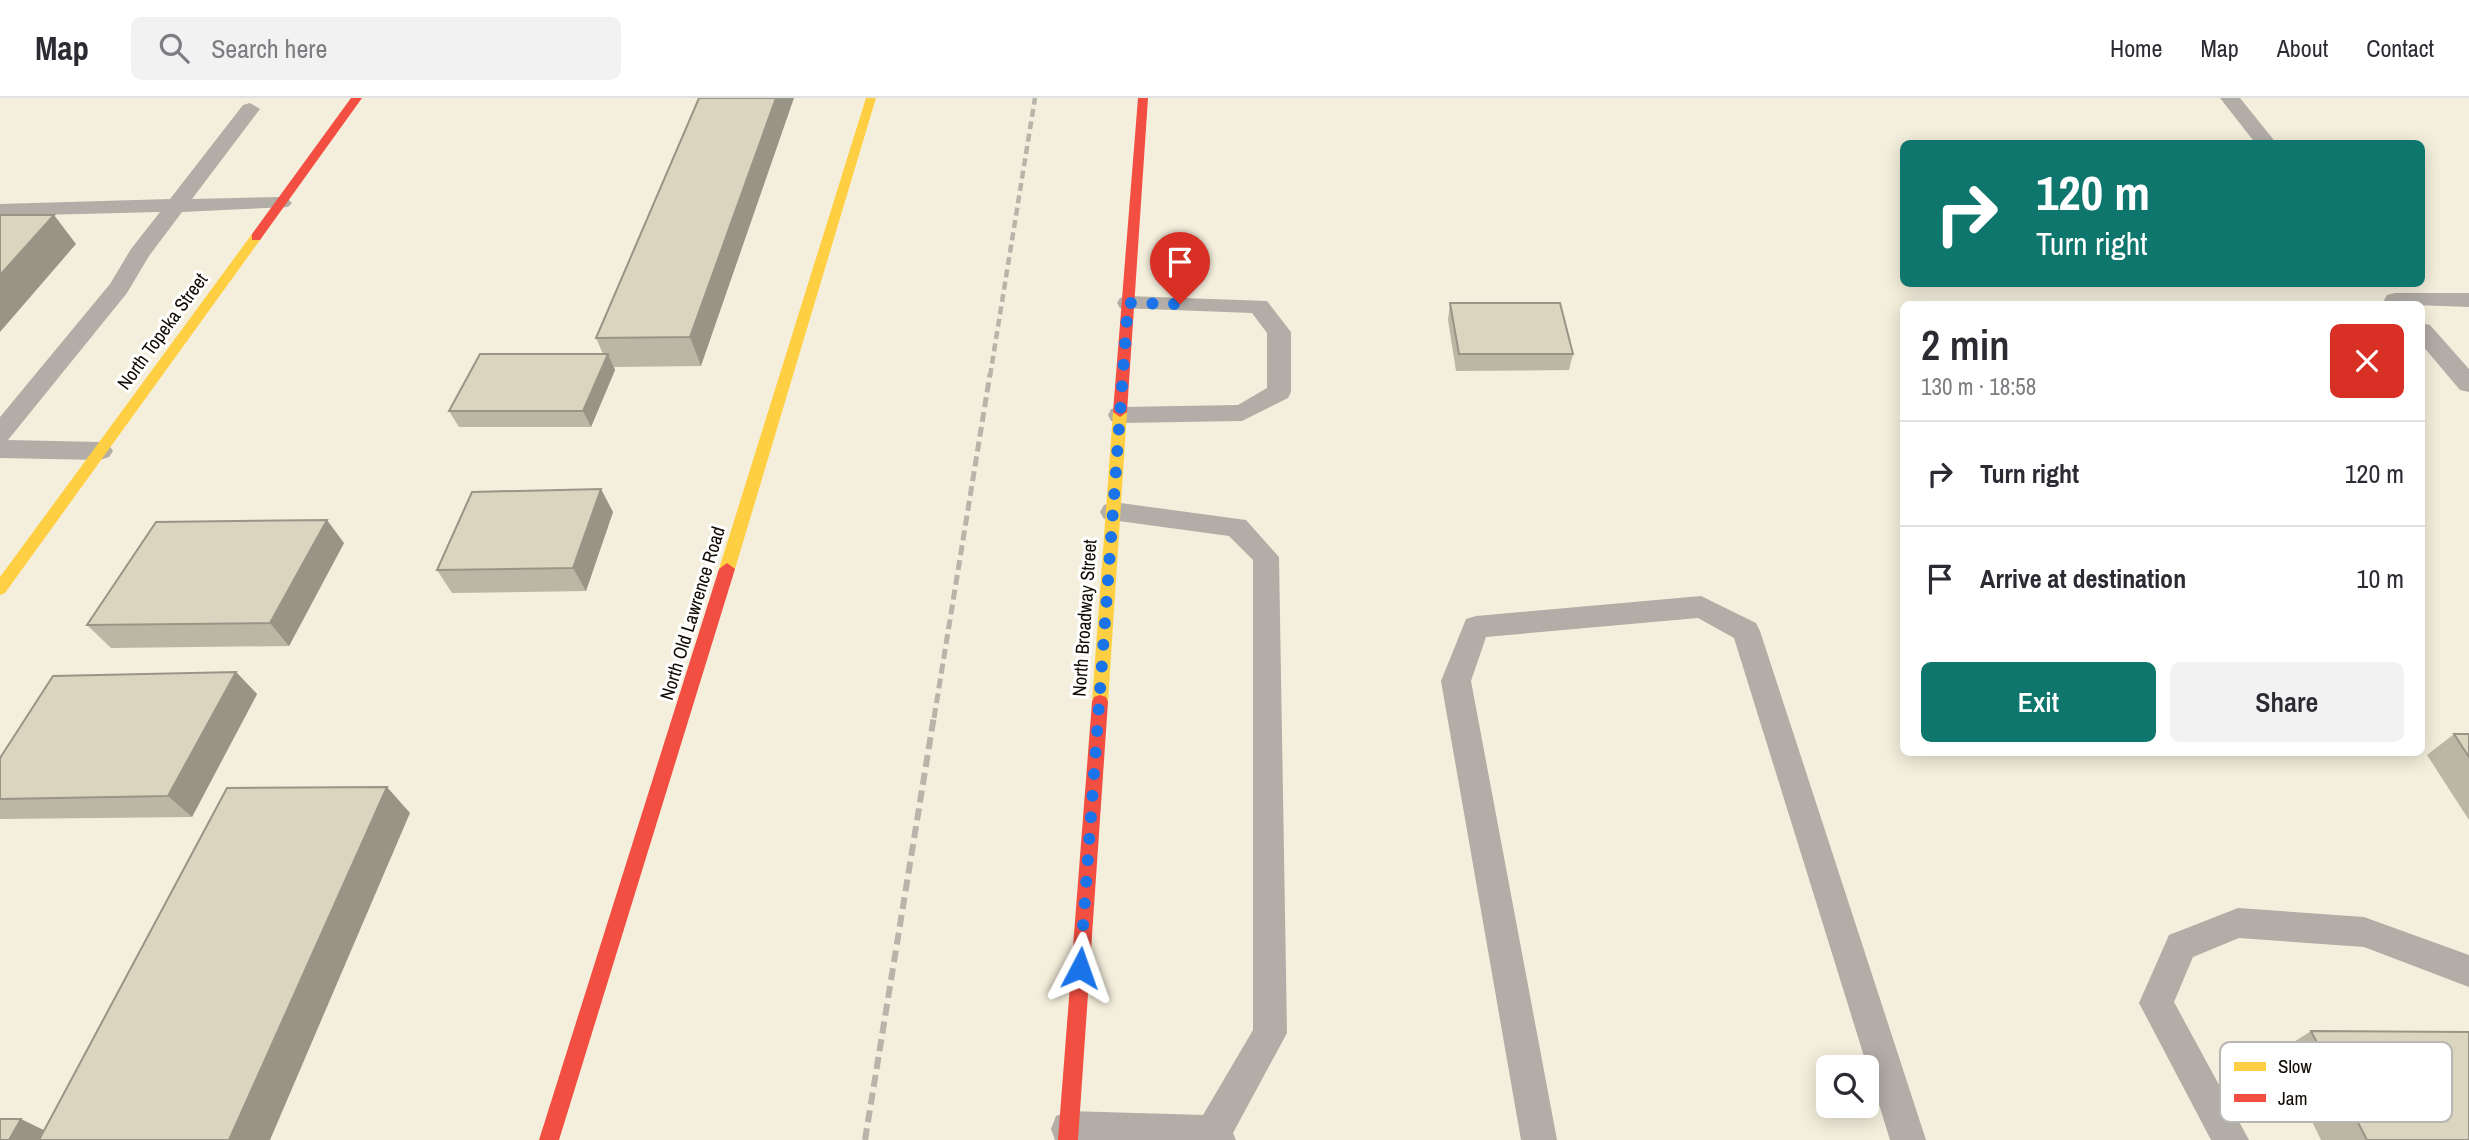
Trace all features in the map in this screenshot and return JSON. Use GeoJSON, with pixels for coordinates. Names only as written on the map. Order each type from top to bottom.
{"type":"FeatureCollection","features":[{"type":"Feature","properties":{"kind":"street","name":"North Topeka Street"},"geometry":{"type":"LineString","coordinates":[[0,589],[357,98]]}},
{"type":"Feature","properties":{"kind":"street","name":"North Old Lawrence Road"},"geometry":{"type":"LineString","coordinates":[[549,1140],[872,98]]}},
{"type":"Feature","properties":{"kind":"street","name":"North Broadway Street"},"geometry":{"type":"LineString","coordinates":[[1069,1135],[1143,98]]}},
{"type":"Feature","properties":{"kind":"lane"},"geometry":{"type":"LineString","coordinates":[[2230,98],[2264,140]]}},
{"type":"Feature","properties":{"kind":"lane"},"geometry":{"type":"LineString","coordinates":[[0,434],[119,288],[139,254],[250,108]]}},
{"type":"Feature","properties":{"kind":"lane"},"geometry":{"type":"LineString","coordinates":[[0,210],[281,203]]}},
{"type":"Feature","properties":{"kind":"lane"},"geometry":{"type":"LineString","coordinates":[[2392,296],[2469,300]]}},
{"type":"Feature","properties":{"kind":"lane"},"geometry":{"type":"LineString","coordinates":[[1120,415],[1242,413],[1279,392],[1279,332],[1259,306],[1128,303]]}},
{"type":"Feature","properties":{"kind":"lane"},"geometry":{"type":"LineString","coordinates":[[2425,333],[2469,384]]}},
{"type":"Feature","properties":{"kind":"lane"},"geometry":{"type":"LineString","coordinates":[[0,449],[100,451]]}},
{"type":"Feature","properties":{"kind":"lane"},"geometry":{"type":"LineString","coordinates":[[1069,1135],[1215,1137],[1270,1033],[1266,557],[1237,527],[1113,512]]}},
{"type":"Feature","properties":{"kind":"lane"},"geometry":{"type":"LineString","coordinates":[[1539,1140],[1456,681],[1476,626],[1701,607],[1746,631],[1908,1140]]}},
{"type":"Feature","properties":{"kind":"lane"},"geometry":{"type":"LineString","coordinates":[[2220,1120],[2157,1003],[2181,946],[2238,923],[2364,932],[2469,971]]}},
{"type":"Feature","properties":{"kind":"lane"},"geometry":{"type":"LineString","coordinates":[[2221,1122],[2231,1140]]}},
{"type":"Feature","properties":{"kind":"building"},"geometry":{"type":"Polygon","coordinates":[[[699,98],[776,98],[690,337],[596,338],[699,98]]]}},
{"type":"Feature","properties":{"kind":"building"},"geometry":{"type":"Polygon","coordinates":[[[0,215],[54,215],[0,275],[0,215]]]}},
{"type":"Feature","properties":{"kind":"building"},"geometry":{"type":"Polygon","coordinates":[[[1450,303],[1560,303],[1573,354],[1459,354],[1450,303]]]}},
{"type":"Feature","properties":{"kind":"building"},"geometry":{"type":"Polygon","coordinates":[[[480,354],[608,354],[583,411],[449,411],[480,354]]]}},
{"type":"Feature","properties":{"kind":"building"},"geometry":{"type":"Polygon","coordinates":[[[601,489],[573,568],[437,570],[472,492],[601,489]]]}},
{"type":"Feature","properties":{"kind":"building"},"geometry":{"type":"Polygon","coordinates":[[[327,520],[270,623],[87,625],[156,522],[327,520]]]}},
{"type":"Feature","properties":{"kind":"building"},"geometry":{"type":"Polygon","coordinates":[[[236,672],[168,796],[0,799],[0,758],[53,676],[236,672]]]}},
{"type":"Feature","properties":{"kind":"building"},"geometry":{"type":"Polygon","coordinates":[[[2454,734],[2469,734],[2469,757],[2454,734]]]}},
{"type":"Feature","properties":{"kind":"building"},"geometry":{"type":"Polygon","coordinates":[[[387,787],[229,1140],[39,1140],[227,788],[387,787]]]}},
{"type":"Feature","properties":{"kind":"building"},"geometry":{"type":"Polygon","coordinates":[[[2311,1031],[2469,1032],[2469,1140],[2367,1140],[2358,1122],[2452,1122],[2452,1042],[2317,1042],[2311,1031]]]}},
{"type":"Feature","properties":{"kind":"building"},"geometry":{"type":"Polygon","coordinates":[[[0,1119],[21,1119],[9,1140],[0,1140],[0,1119]]]}},
{"type":"Feature","properties":{"kind":"railway"},"geometry":{"type":"LineString","coordinates":[[990,376],[1035,98]]}},
{"type":"Feature","properties":{"kind":"railway"},"geometry":{"type":"LineString","coordinates":[[934,718],[990,374]]}},
{"type":"Feature","properties":{"kind":"railway"},"geometry":{"type":"LineString","coordinates":[[865,1140],[934,716]]}},
{"type":"Feature","properties":{"kind":"traffic: slow"},"geometry":{"type":"LineString","coordinates":[[727,569],[871,98]]}},
{"type":"Feature","properties":{"kind":"traffic: slow"},"geometry":{"type":"LineString","coordinates":[[0,589],[256,237]]}},
{"type":"Feature","properties":{"kind":"traffic: slow"},"geometry":{"type":"LineString","coordinates":[[1100,702],[1120,412]]}},
{"type":"Feature","properties":{"kind":"traffic: jam"},"geometry":{"type":"LineString","coordinates":[[256,237],[357,98]]}},
{"type":"Feature","properties":{"kind":"traffic: jam"},"geometry":{"type":"LineString","coordinates":[[1120,412],[1143,98]]}},
{"type":"Feature","properties":{"kind":"traffic: jam"},"geometry":{"type":"LineString","coordinates":[[549,1140],[727,569]]}},
{"type":"Feature","properties":{"kind":"traffic: jam"},"geometry":{"type":"LineString","coordinates":[[1068,1140],[1100,702]]}},
{"type":"Feature","properties":{"kind":"route"},"geometry":{"type":"LineString","coordinates":[[1080,968],[1128,303],[1180,304]]}}]}
